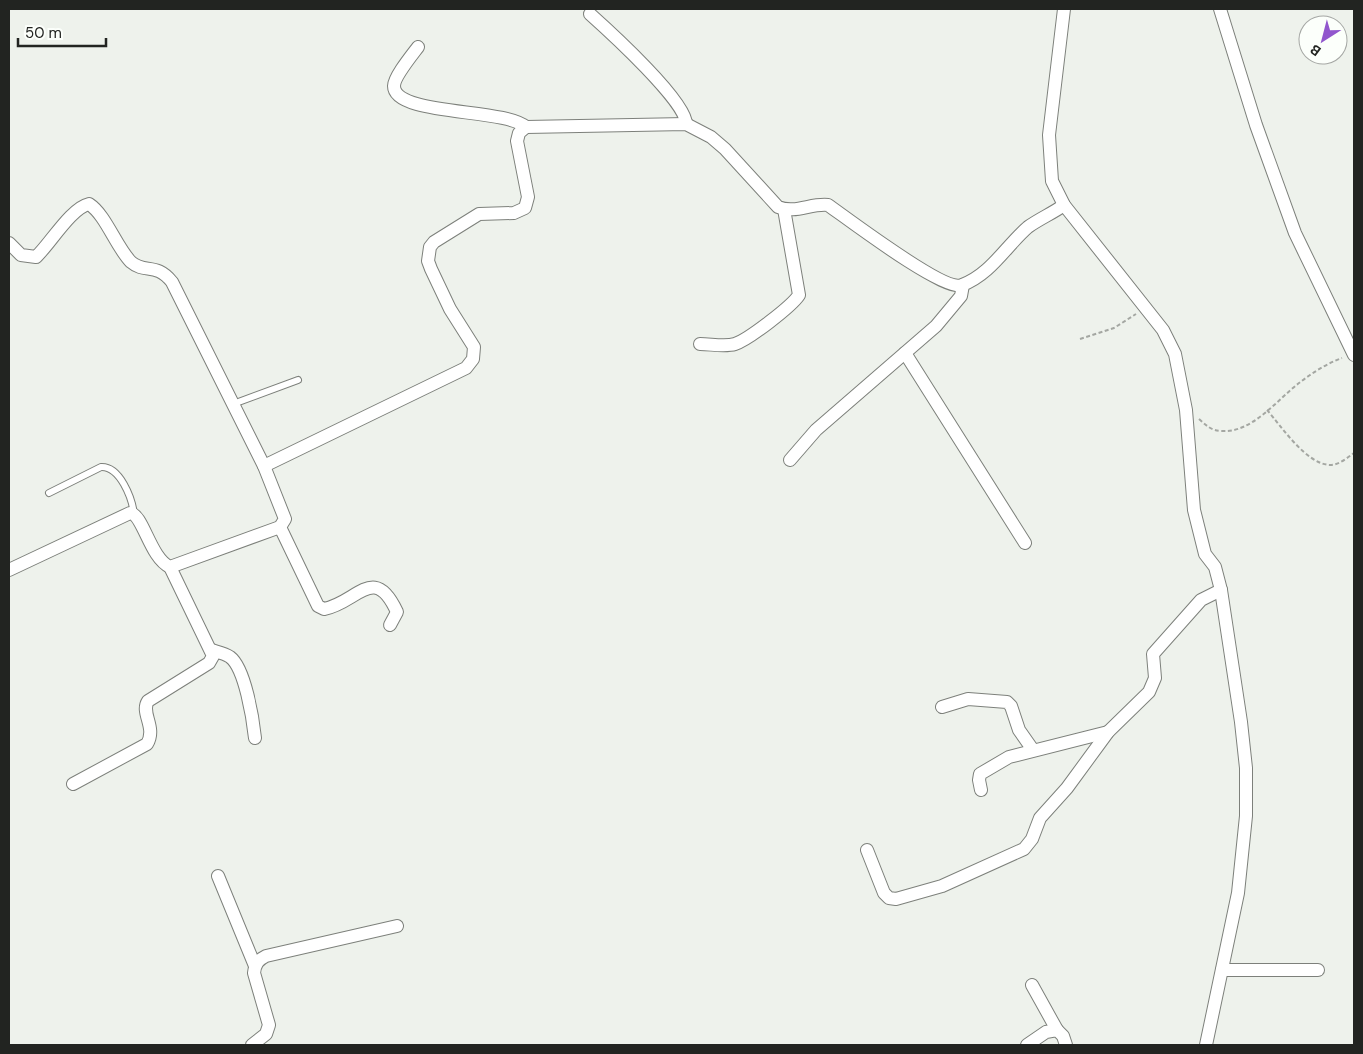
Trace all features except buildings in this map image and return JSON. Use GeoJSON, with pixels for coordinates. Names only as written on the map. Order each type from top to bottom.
{"type":"FeatureCollection","features":[{"type":"Feature","properties":{"kind":"street"},"geometry":{"type":"LineString","coordinates":[[1064,9],[1053,96],[1049,150],[1052,181],[1064,205],[1146,307],[1163,330],[1175,354],[1186,410],[1194,510],[1205,554],[1215,567],[1222,590],[1241,722],[1246,768],[1246,816],[1238,893],[1206,1045]]}},
{"type":"Feature","properties":{"kind":"street"},"geometry":{"type":"LineString","coordinates":[[1220,9],[1256,125],[1295,233],[1354,353]]}},
{"type":"Feature","properties":{"kind":"street"},"geometry":{"type":"LineString","coordinates":[[590,14],[619,40],[671,95],[686,118],[686,124]]}},
{"type":"Feature","properties":{"kind":"street"},"geometry":{"type":"LineString","coordinates":[[418,47],[395,81],[394,88],[397,93],[413,104],[500,117],[521,123],[526,127]]}},
{"type":"Feature","properties":{"kind":"street"},"geometry":{"type":"LineString","coordinates":[[264,466],[466,368],[473,359],[474,347],[450,309],[431,270],[428,252],[434,242],[479,214],[514,213],[525,208],[528,197],[517,141],[519,133],[526,127],[686,124],[711,137],[725,149],[750,174],[774,204],[791,210],[811,205],[828,205],[929,274],[948,284],[963,284],[1000,259],[1029,227],[1064,205]]}},
{"type":"Feature","properties":{"kind":"street"},"geometry":{"type":"LineString","coordinates":[[9,243],[21,254],[36,257],[83,206],[89,204],[92,206],[130,260],[140,267],[155,268],[163,271],[172,282],[264,466],[285,519],[280,527],[170,567]]}},
{"type":"Feature","properties":{"kind":"street"},"geometry":{"type":"LineString","coordinates":[[700,344],[734,344],[796,300],[800,290],[784,209]]}},
{"type":"Feature","properties":{"kind":"street"},"geometry":{"type":"LineString","coordinates":[[790,460],[816,430],[906,353],[955,305],[964,291],[963,284]]}},
{"type":"Feature","properties":{"kind":"street"},"geometry":{"type":"LineString","coordinates":[[906,353],[1025,543]]}},
{"type":"Feature","properties":{"kind":"street"},"geometry":{"type":"LineString","coordinates":[[9,570],[130,514],[134,514],[159,560],[170,567],[213,656],[209,663],[152,698],[146,705],[152,730],[147,744],[73,784]]}},
{"type":"Feature","properties":{"kind":"street"},"geometry":{"type":"LineString","coordinates":[[280,527],[318,606],[324,609],[330,608],[359,591],[379,587],[387,593],[397,612],[390,625]]}},
{"type":"Feature","properties":{"kind":"street"},"geometry":{"type":"LineString","coordinates":[[867,850],[886,896],[896,899],[942,886],[1024,849],[1032,839],[1040,818],[1067,788],[1108,732],[1149,692],[1155,678],[1154,654],[1201,600],[1222,590]]}},
{"type":"Feature","properties":{"kind":"street"},"geometry":{"type":"LineString","coordinates":[[211,650],[231,658],[236,666],[250,701],[256,738]]}},
{"type":"Feature","properties":{"kind":"street"},"geometry":{"type":"LineString","coordinates":[[942,707],[968,699],[1007,702],[1011,706],[1020,730],[1033,750]]}},
{"type":"Feature","properties":{"kind":"street"},"geometry":{"type":"LineString","coordinates":[[981,790],[980,774],[1009,757],[1108,732]]}},
{"type":"Feature","properties":{"kind":"street"},"geometry":{"type":"LineString","coordinates":[[218,876],[255,966],[254,972],[269,1025],[266,1034],[252,1045]]}},
{"type":"Feature","properties":{"kind":"street"},"geometry":{"type":"LineString","coordinates":[[255,966],[266,956],[397,926]]}},
{"type":"Feature","properties":{"kind":"street"},"geometry":{"type":"LineString","coordinates":[[1222,970],[1318,970]]}},
{"type":"Feature","properties":{"kind":"street"},"geometry":{"type":"LineString","coordinates":[[1032,985],[1057,1030],[1063,1036],[1066,1045]]}},
{"type":"Feature","properties":{"kind":"street"},"geometry":{"type":"LineString","coordinates":[[1027,1045],[1046,1032],[1057,1030]]}},
{"type":"Feature","properties":{"kind":"lane"},"geometry":{"type":"LineString","coordinates":[[233,404],[298,380]]}},
{"type":"Feature","properties":{"kind":"lane"},"geometry":{"type":"LineString","coordinates":[[49,493],[101,466],[106,466],[119,476],[133,507],[134,514]]}},
{"type":"Feature","properties":{"kind":"path"},"geometry":{"type":"LineString","coordinates":[[1080,339],[1114,328],[1146,307]]}},
{"type":"Feature","properties":{"kind":"path"},"geometry":{"type":"LineString","coordinates":[[1186,410],[1210,428],[1223,432],[1242,427],[1267,410],[1311,374],[1354,353]]}},
{"type":"Feature","properties":{"kind":"path"},"geometry":{"type":"LineString","coordinates":[[1267,410],[1296,444],[1323,463],[1336,464],[1354,453]]}}]}
